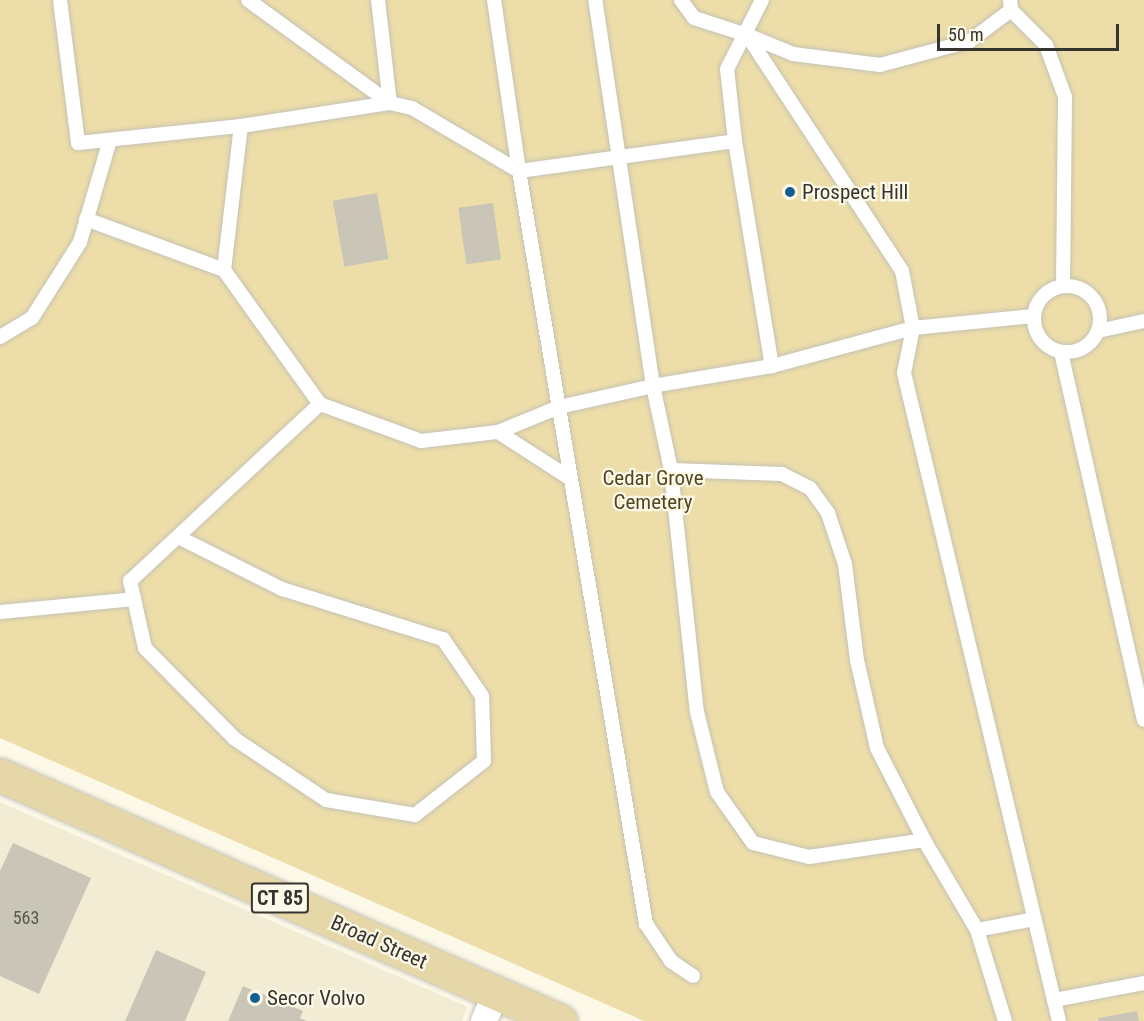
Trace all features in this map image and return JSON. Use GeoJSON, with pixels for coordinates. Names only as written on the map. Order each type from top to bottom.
{"type":"FeatureCollection","features":[{"type":"Feature","properties":{"kind":"main road","name":"Broad Street"},"geometry":{"type":"LineString","coordinates":[[0,776],[490,1007],[560,1021]]}},
{"type":"Feature","properties":{"kind":"lane"},"geometry":{"type":"LineString","coordinates":[[60,0],[78,143],[241,126],[390,103],[412,108],[519,171],[616,155],[735,141]]}},
{"type":"Feature","properties":{"kind":"lane"},"geometry":{"type":"LineString","coordinates":[[248,0],[390,103]]}},
{"type":"Feature","properties":{"kind":"lane"},"geometry":{"type":"LineString","coordinates":[[378,0],[390,103]]}},
{"type":"Feature","properties":{"kind":"lane"},"geometry":{"type":"LineString","coordinates":[[494,0],[519,171],[646,924],[671,961],[693,976]]}},
{"type":"Feature","properties":{"kind":"lane"},"geometry":{"type":"LineString","coordinates":[[595,0],[616,155],[653,386],[671,470],[697,712],[717,792],[753,843],[809,857],[924,840]]}},
{"type":"Feature","properties":{"kind":"lane"},"geometry":{"type":"LineString","coordinates":[[681,0],[694,18],[747,35],[793,54],[880,65],[970,40],[1011,5],[1046,45],[1065,97],[1064,286]]}},
{"type":"Feature","properties":{"kind":"lane"},"geometry":{"type":"LineString","coordinates":[[762,0],[747,35],[727,69],[735,141],[772,366]]}},
{"type":"Feature","properties":{"kind":"lane"},"geometry":{"type":"LineString","coordinates":[[747,35],[902,271],[914,328],[904,373],[1059,1021]]}},
{"type":"Feature","properties":{"kind":"lane"},"geometry":{"type":"LineString","coordinates":[[224,270],[241,126]]}},
{"type":"Feature","properties":{"kind":"lane"},"geometry":{"type":"LineString","coordinates":[[0,337],[32,318],[80,242],[110,140]]}},
{"type":"Feature","properties":{"kind":"lane"},"geometry":{"type":"LineString","coordinates":[[86,219],[224,270],[321,404],[421,441],[498,432],[559,407],[653,386],[772,366],[914,328],[1033,316]]}},
{"type":"Feature","properties":{"kind":"lane"},"geometry":{"type":"LineString","coordinates":[[1098,331],[1098,309],[1093,299],[1085,291],[1064,286],[1046,292],[1033,316],[1037,335],[1061,352],[1144,720]]}},
{"type":"Feature","properties":{"kind":"lane"},"geometry":{"type":"LineString","coordinates":[[1061,352],[1083,348],[1098,331],[1144,321]]}},
{"type":"Feature","properties":{"kind":"lane"},"geometry":{"type":"LineString","coordinates":[[178,537],[282,589],[443,639],[482,696],[484,761],[415,815],[326,800],[235,739],[145,648],[130,581],[321,404]]}},
{"type":"Feature","properties":{"kind":"lane"},"geometry":{"type":"LineString","coordinates":[[498,432],[571,479]]}},
{"type":"Feature","properties":{"kind":"lane"},"geometry":{"type":"LineString","coordinates":[[671,470],[782,474],[810,488],[828,513],[845,564],[857,660],[877,748],[924,840],[977,930],[1005,1021]]}},
{"type":"Feature","properties":{"kind":"lane"},"geometry":{"type":"LineString","coordinates":[[0,612],[134,599]]}},
{"type":"Feature","properties":{"kind":"lane"},"geometry":{"type":"LineString","coordinates":[[977,930],[1034,919]]}},
{"type":"Feature","properties":{"kind":"lane"},"geometry":{"type":"LineString","coordinates":[[1054,1000],[1144,983]]}},
{"type":"Feature","properties":{"kind":"shaded area","name":"Secor Volvo"},"geometry":{"type":"Polygon","coordinates":[[[0,802],[468,1007],[462,1021],[0,1021],[0,802]]]}},
{"type":"Feature","properties":{"kind":"green space","name":"Cedar Grove Cemetery"},"geometry":{"type":"Polygon","coordinates":[[[0,0],[1144,0],[1144,1021],[644,1021],[0,738],[0,0]]]}},
{"type":"Feature","properties":{"kind":"building"},"geometry":{"type":"Polygon","coordinates":[[[377,193],[389,259],[344,267],[333,201],[377,193]]]}},
{"type":"Feature","properties":{"kind":"building"},"geometry":{"type":"Polygon","coordinates":[[[493,203],[501,259],[466,264],[458,208],[493,203]]]}},
{"type":"Feature","properties":{"kind":"building"},"geometry":{"type":"Polygon","coordinates":[[[13,843],[91,878],[39,994],[0,976],[0,871],[13,843]]]}},
{"type":"Feature","properties":{"kind":"building"},"geometry":{"type":"Polygon","coordinates":[[[156,950],[206,972],[185,1021],[125,1021],[156,950]]]}},
{"type":"Feature","properties":{"kind":"building","name":"Secor Volvo"},"geometry":{"type":"Polygon","coordinates":[[[243,986],[303,1011],[300,1018],[307,1021],[228,1021],[243,986]]]}},
{"type":"Feature","properties":{"kind":"building"},"geometry":{"type":"Polygon","coordinates":[[[1137,1011],[1139,1021],[1098,1021],[1098,1018],[1137,1011]]]}},
{"type":"Feature","properties":{"kind":"place","name":"Prospect Hill"},"geometry":{"type":"Point","coordinates":[790,192]}},
{"type":"Feature","properties":{"kind":"place","name":"Secor Volvo"},"geometry":{"type":"Point","coordinates":[255,998]}}]}
